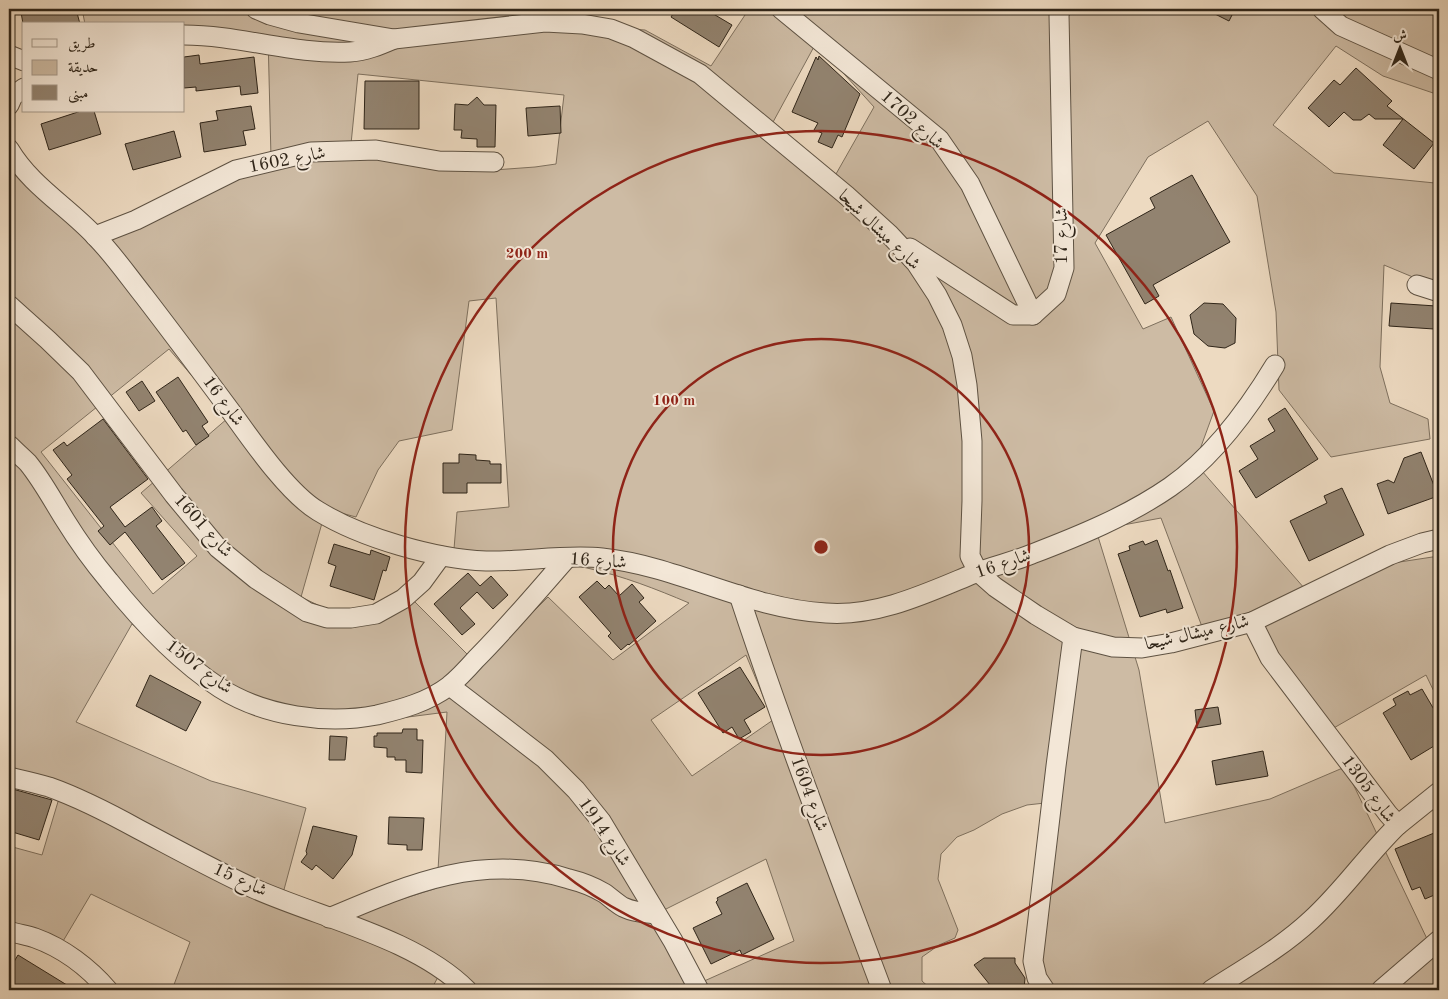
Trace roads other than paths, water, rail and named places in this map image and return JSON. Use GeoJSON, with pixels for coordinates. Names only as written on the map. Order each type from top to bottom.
{"type":"FeatureCollection","features":[{"type":"Feature","properties":{"kind":"street","name":"شارع ميشال شيحا"},"geometry":{"type":"LineString","coordinates":[[256,9],[299,23],[394,39],[545,22],[582,24],[611,29],[626,35],[700,74],[846,195],[889,234],[916,263],[937,294],[952,325],[962,356],[967,385],[972,441],[970,556],[978,572],[995,587],[1073,637],[1113,647],[1142,648],[1170,643],[1252,622],[1390,555],[1439,539]]}},
{"type":"Feature","properties":{"kind":"street","name":"شارع 1702"},"geometry":{"type":"LineString","coordinates":[[782,9],[938,139],[970,184],[1033,315]]}},
{"type":"Feature","properties":{"kind":"street","name":"شارع 17"},"geometry":{"type":"LineString","coordinates":[[1033,315],[1056,294],[1064,268],[1059,14],[1061,9]]}},
{"type":"Feature","properties":{"kind":"street"},"geometry":{"type":"LineString","coordinates":[[1322,9],[1341,26],[1439,70]]}},
{"type":"Feature","properties":{"kind":"street"},"geometry":{"type":"LineString","coordinates":[[185,35],[208,35],[314,51],[352,52],[373,48],[394,39]]}},
{"type":"Feature","properties":{"kind":"street"},"geometry":{"type":"LineString","coordinates":[[9,55],[22,60]]}},
{"type":"Feature","properties":{"kind":"street"},"geometry":{"type":"LineString","coordinates":[[9,105],[13,96],[22,89]]}},
{"type":"Feature","properties":{"kind":"street","name":"شارع 16"},"geometry":{"type":"LineString","coordinates":[[9,149],[17,162],[44,192],[95,236],[291,488],[314,509],[345,526],[441,556],[485,561],[594,558],[641,564],[739,595],[795,610],[830,614],[862,611],[898,603],[978,572],[1028,556],[1141,506],[1174,485],[1224,438],[1275,365]]}},
{"type":"Feature","properties":{"kind":"street","name":"شارع 1602"},"geometry":{"type":"LineString","coordinates":[[95,236],[136,220],[236,170],[311,152],[376,150],[439,161],[494,162]]}},
{"type":"Feature","properties":{"kind":"street"},"geometry":{"type":"LineString","coordinates":[[889,234],[1013,315],[1033,315]]}},
{"type":"Feature","properties":{"kind":"street"},"geometry":{"type":"LineString","coordinates":[[1417,285],[1439,292]]}},
{"type":"Feature","properties":{"kind":"street","name":"شارع 1601"},"geometry":{"type":"LineString","coordinates":[[9,305],[81,372],[174,495],[218,548],[256,580],[306,612],[327,618],[351,618],[376,614],[403,599],[422,582],[441,556]]}},
{"type":"Feature","properties":{"kind":"street","name":"شارع 1507"},"geometry":{"type":"LineString","coordinates":[[9,445],[28,463],[66,522],[107,579],[142,621],[179,655],[221,688],[252,703],[287,714],[330,719],[362,718],[420,703],[450,686],[487,648],[567,558]]}},
{"type":"Feature","properties":{"kind":"street","name":"شارع 1604"},"geometry":{"type":"LineString","coordinates":[[739,595],[809,796],[882,990]]}},
{"type":"Feature","properties":{"kind":"street","name":"شارع 1305"},"geometry":{"type":"LineString","coordinates":[[1211,990],[1285,942],[1311,920],[1398,824],[1388,814],[1270,658],[1252,622]]}},
{"type":"Feature","properties":{"kind":"street"},"geometry":{"type":"LineString","coordinates":[[1044,990],[1037,978],[1033,961],[1073,637]]}},
{"type":"Feature","properties":{"kind":"street","name":"شارع 1914"},"geometry":{"type":"LineString","coordinates":[[450,686],[531,748],[576,790],[601,821],[699,990]]}},
{"type":"Feature","properties":{"kind":"street","name":"شارع 15"},"geometry":{"type":"LineString","coordinates":[[9,777],[49,787],[100,808],[191,857],[254,888],[395,944],[434,964],[467,990]]}},
{"type":"Feature","properties":{"kind":"street"},"geometry":{"type":"LineString","coordinates":[[1398,824],[1439,792]]}},
{"type":"Feature","properties":{"kind":"street"},"geometry":{"type":"LineString","coordinates":[[329,918],[375,898],[451,873],[516,868],[546,872],[579,882],[602,892],[623,907],[638,912],[656,914]]}},
{"type":"Feature","properties":{"kind":"street"},"geometry":{"type":"LineString","coordinates":[[9,932],[35,938],[58,948],[80,964],[108,990]]}},
{"type":"Feature","properties":{"kind":"street"},"geometry":{"type":"LineString","coordinates":[[1382,990],[1439,940]]}}]}
